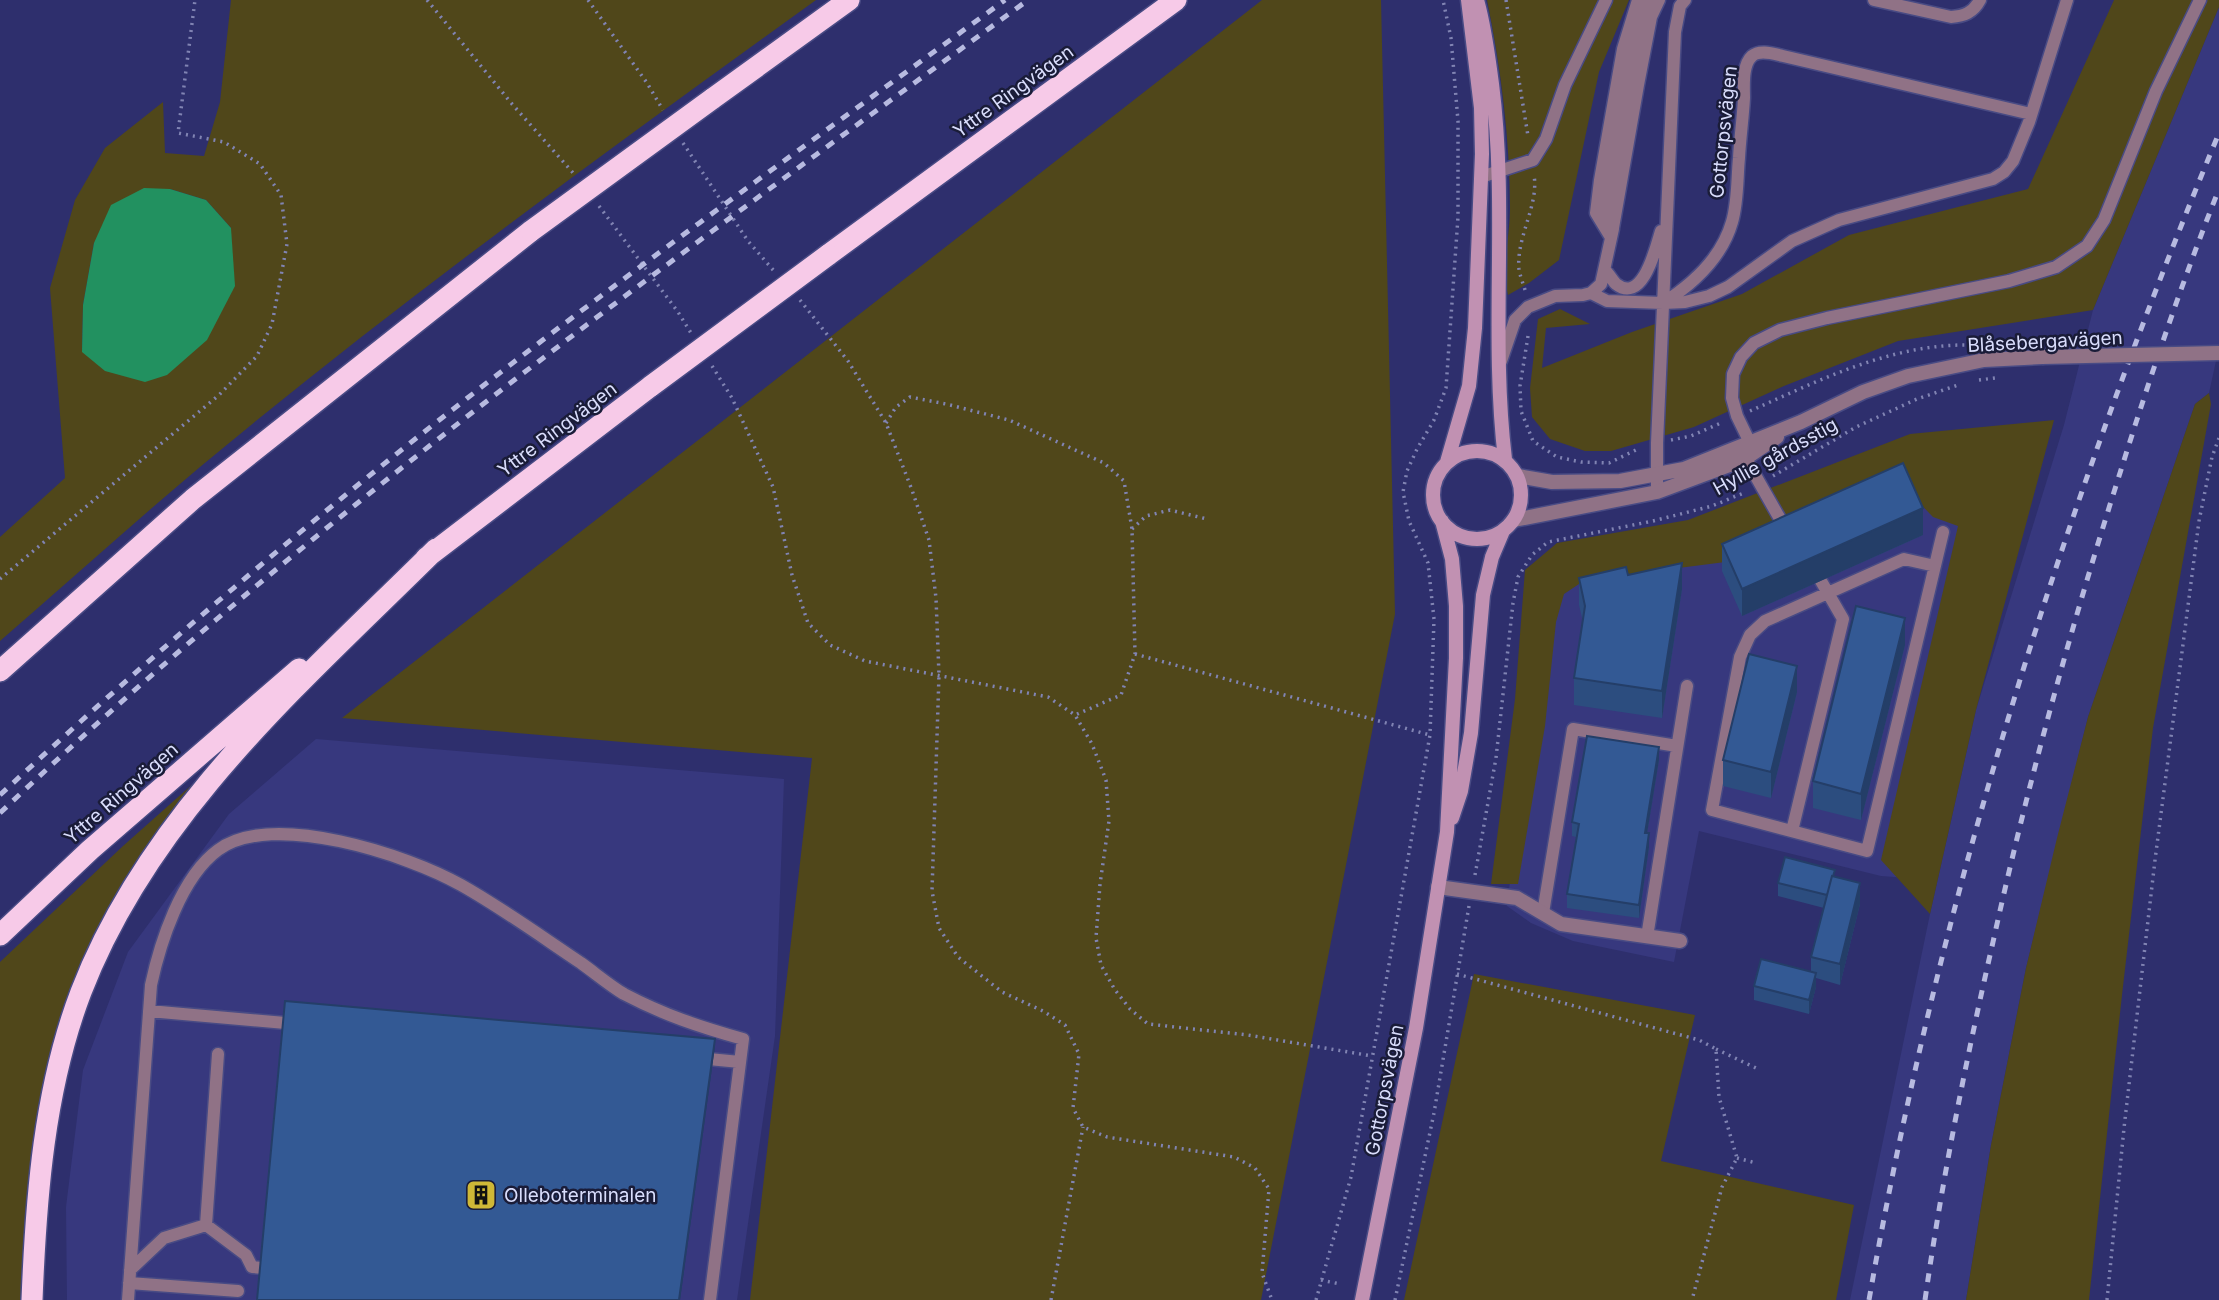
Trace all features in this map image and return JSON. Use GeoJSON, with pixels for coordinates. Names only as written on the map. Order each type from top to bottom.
{"type":"FeatureCollection","features":[{"type":"Feature","properties":{"kind":"highway"},"geometry":{"type":"LineString","coordinates":[[0,671],[193,499],[531,231],[849,0]]}},
{"type":"Feature","properties":{"kind":"highway","name":"Yttre Ringvägen"},"geometry":{"type":"LineString","coordinates":[[0,935],[90,850],[436,549],[651,386],[1176,0]]}},
{"type":"Feature","properties":{"kind":"highway"},"geometry":{"type":"LineString","coordinates":[[32,1300],[40,1187],[55,1077],[81,993],[100,947],[125,899],[155,851],[206,786],[321,663],[436,549]]}},
{"type":"Feature","properties":{"kind":"street","name":"Gottorpsvägen"},"geometry":{"type":"LineString","coordinates":[[1362,1300],[1416,1028],[1447,832],[1456,606],[1452,559],[1442,522],[1435,508],[1433,492],[1437,475],[1447,462],[1469,386],[1475,328],[1481,108],[1468,0]]}},
{"type":"Feature","properties":{"kind":"street"},"geometry":{"type":"LineString","coordinates":[[1477,0],[1486,40],[1495,107],[1499,172],[1499,414],[1505,459]]}},
{"type":"Feature","properties":{"kind":"street","name":"Blåsebergavägen"},"geometry":{"type":"LineString","coordinates":[[1514,520],[1657,492],[1863,391],[1908,376],[1984,360],[2219,353]]}},
{"type":"Feature","properties":{"kind":"street"},"geometry":{"type":"LineString","coordinates":[[1447,462],[1460,454],[1475,450],[1491,452],[1505,459],[1518,476],[1522,491],[1521,506],[1514,520]]}},
{"type":"Feature","properties":{"kind":"street","name":"Blåsebergavägen"},"geometry":{"type":"LineString","coordinates":[[1518,476],[1552,482],[1620,481],[1684,470],[1747,450]]}},
{"type":"Feature","properties":{"kind":"street","name":"Gottorpsvägen"},"geometry":{"type":"LineString","coordinates":[[1447,832],[1461,791],[1471,733],[1483,595],[1492,557],[1503,531],[1514,520]]}},
{"type":"Feature","properties":{"kind":"street"},"geometry":{"type":"LineString","coordinates":[[1442,522],[1453,532],[1471,539],[1486,539],[1503,531]]}},
{"type":"Feature","properties":{"kind":"street"},"geometry":{"type":"LineString","coordinates":[[1438,887],[1517,898],[1561,924],[1680,941]]}},
{"type":"Feature","properties":{"kind":"lane"},"geometry":{"type":"LineString","coordinates":[[1481,177],[1532,160],[1546,139],[1565,85],[1606,0]]}},
{"type":"Feature","properties":{"kind":"lane"},"geometry":{"type":"LineString","coordinates":[[1611,232],[1596,213],[1623,49],[1638,0]]}},
{"type":"Feature","properties":{"kind":"lane"},"geometry":{"type":"LineString","coordinates":[[1611,232],[1606,210],[1609,187],[1627,82],[1642,14],[1648,0]]}},
{"type":"Feature","properties":{"kind":"lane"},"geometry":{"type":"LineString","coordinates":[[1499,368],[1515,320],[1528,307],[1555,296],[1591,293],[1601,284],[1651,17],[1659,0]]}},
{"type":"Feature","properties":{"kind":"lane"},"geometry":{"type":"LineString","coordinates":[[1657,492],[1675,32],[1680,6],[1685,0]]}},
{"type":"Feature","properties":{"kind":"lane"},"geometry":{"type":"LineString","coordinates":[[1874,0],[1951,17],[1963,16],[1972,11],[1980,0]]}},
{"type":"Feature","properties":{"kind":"lane"},"geometry":{"type":"LineString","coordinates":[[1591,293],[1607,301],[1663,303],[1685,302],[1709,296],[1728,287],[1792,241],[1839,220],[1993,179],[2004,172],[2013,161],[2031,114],[2067,0]]}},
{"type":"Feature","properties":{"kind":"lane"},"geometry":{"type":"LineString","coordinates":[[1791,540],[1759,484],[1732,398],[1733,374],[1741,357],[1754,343],[1780,330],[2010,281],[2056,267],[2087,246],[2104,220],[2156,91],[2200,0]]}},
{"type":"Feature","properties":{"kind":"lane","name":"Gottorpsvägen"},"geometry":{"type":"LineString","coordinates":[[1663,303],[1688,287],[1708,265],[1732,222],[1745,75],[1747,63],[1753,55],[1761,53],[1783,56],[2031,114]]}},
{"type":"Feature","properties":{"kind":"lane"},"geometry":{"type":"LineString","coordinates":[[1605,270],[1621,286],[1631,288],[1640,282],[1647,272],[1666,214]]}},
{"type":"Feature","properties":{"kind":"lane"},"geometry":{"type":"LineString","coordinates":[[1935,566],[1904,559],[1765,621],[1749,635],[1740,657],[1712,810],[1867,851],[1935,566],[1943,532]]}},
{"type":"Feature","properties":{"kind":"lane"},"geometry":{"type":"LineString","coordinates":[[1791,831],[1843,619],[1821,581]]}},
{"type":"Feature","properties":{"kind":"lane"},"geometry":{"type":"LineString","coordinates":[[1647,937],[1687,686]]}},
{"type":"Feature","properties":{"kind":"lane"},"geometry":{"type":"LineString","coordinates":[[1544,913],[1573,729],[1677,746]]}},
{"type":"Feature","properties":{"kind":"lane"},"geometry":{"type":"LineString","coordinates":[[128,1300],[151,985],[157,955],[175,910],[197,871],[218,850],[237,840],[278,834],[314,836],[349,843],[420,866],[460,884],[623,993],[680,1021],[743,1040],[710,1300]]}},
{"type":"Feature","properties":{"kind":"lane"},"geometry":{"type":"LineString","coordinates":[[149,1011],[314,1025]]}},
{"type":"Feature","properties":{"kind":"lane"},"geometry":{"type":"LineString","coordinates":[[206,1225],[218,1054]]}},
{"type":"Feature","properties":{"kind":"lane"},"geometry":{"type":"LineString","coordinates":[[685,1057],[740,1062]]}},
{"type":"Feature","properties":{"kind":"lane"},"geometry":{"type":"LineString","coordinates":[[130,1277],[164,1238],[206,1225]]}},
{"type":"Feature","properties":{"kind":"lane"},"geometry":{"type":"LineString","coordinates":[[206,1225],[246,1255],[251,1267],[293,1271]]}},
{"type":"Feature","properties":{"kind":"lane"},"geometry":{"type":"LineString","coordinates":[[130,1277],[238,1291]]}},
{"type":"Feature","properties":{"kind":"path"},"geometry":{"type":"LineString","coordinates":[[0,579],[219,395],[257,356],[272,324],[287,244],[281,195],[260,164],[224,142],[178,133],[195,0]]}},
{"type":"Feature","properties":{"kind":"path"},"geometry":{"type":"LineString","coordinates":[[427,0],[512,104],[577,177]]}},
{"type":"Feature","properties":{"kind":"path"},"geometry":{"type":"LineString","coordinates":[[588,0],[647,83],[667,117]]}},
{"type":"Feature","properties":{"kind":"path"},"geometry":{"type":"LineString","coordinates":[[1316,1300],[1350,1177],[1430,735],[1434,619],[1428,563],[1409,521],[1403,492],[1407,471],[1434,419],[1446,388],[1458,217],[1458,135],[1451,38],[1443,0]]}},
{"type":"Feature","properties":{"kind":"path"},"geometry":{"type":"LineString","coordinates":[[1506,0],[1536,186],[1519,267],[1528,307],[1529,330],[1520,386],[1521,411],[1533,441],[1557,457],[1609,463],[1657,443],[1691,436],[1842,370]]}},
{"type":"Feature","properties":{"kind":"path"},"geometry":{"type":"LineString","coordinates":[[681,141],[748,241],[781,279]]}},
{"type":"Feature","properties":{"kind":"path"},"geometry":{"type":"LineString","coordinates":[[593,198],[692,334]]}},
{"type":"Feature","properties":{"kind":"path"},"geometry":{"type":"LineString","coordinates":[[798,298],[848,361],[886,423],[929,540],[936,598],[939,675],[932,891],[939,928],[958,957],[1002,992],[1043,1011],[1065,1025],[1079,1054],[1073,1108],[1083,1127],[1051,1300]]}},
{"type":"Feature","properties":{"kind":"path"},"geometry":{"type":"LineString","coordinates":[[712,366],[732,398],[773,487],[792,575],[808,623],[830,645],[866,661],[1048,697],[1075,715],[1092,744],[1106,780],[1109,821],[1096,938],[1101,965],[1130,1009],[1147,1024],[1248,1035],[1372,1056]]}},
{"type":"Feature","properties":{"kind":"path"},"geometry":{"type":"LineString","coordinates":[[1977,380],[1998,378]]}},
{"type":"Feature","properties":{"kind":"path","name":"Hyllie gårdsstig"},"geometry":{"type":"LineString","coordinates":[[1584,535],[1712,506],[1759,484],[1856,427],[1966,382]]}},
{"type":"Feature","properties":{"kind":"path"},"geometry":{"type":"LineString","coordinates":[[886,423],[896,407],[910,397],[946,404],[1009,420],[1104,463],[1124,481],[1132,528],[1135,654],[1121,695],[1075,715]]}},
{"type":"Feature","properties":{"kind":"path"},"geometry":{"type":"LineString","coordinates":[[2107,1300],[2158,833],[2199,521],[2212,457],[2219,438]]}},
{"type":"Feature","properties":{"kind":"path"},"geometry":{"type":"LineString","coordinates":[[1132,528],[1146,516],[1170,510],[1207,519]]}},
{"type":"Feature","properties":{"kind":"path"},"geometry":{"type":"LineString","coordinates":[[1135,654],[1430,735]]}},
{"type":"Feature","properties":{"kind":"path"},"geometry":{"type":"LineString","coordinates":[[1457,974],[1699,1040],[1756,1068]]}},
{"type":"Feature","properties":{"kind":"path"},"geometry":{"type":"LineString","coordinates":[[1692,1300],[1722,1187],[1737,1158],[1719,1097],[1716,1049]]}},
{"type":"Feature","properties":{"kind":"path"},"geometry":{"type":"LineString","coordinates":[[1083,1127],[1107,1137],[1234,1157],[1255,1168],[1269,1189],[1262,1273],[1272,1300]]}},
{"type":"Feature","properties":{"kind":"path"},"geometry":{"type":"LineString","coordinates":[[1737,1158],[1756,1163]]}},
{"type":"Feature","properties":{"kind":"path"},"geometry":{"type":"LineString","coordinates":[[1321,1280],[1340,1284]]}},
{"type":"Feature","properties":{"kind":"shaded area"},"geometry":{"type":"Polygon","coordinates":[[[231,0],[816,0],[581,171],[350,346],[200,467],[0,641],[0,537],[65,478],[50,288],[75,200],[105,148],[163,102],[165,153],[204,156],[220,102],[231,0]],[[170,189],[94,243],[83,305],[82,352],[231,228],[206,200],[170,189]]]}},
{"type":"Feature","properties":{"kind":"shaded area"},"geometry":{"type":"Polygon","coordinates":[[[1262,0],[1381,0],[1395,614],[1261,1300],[750,1300],[812,758],[342,718],[1262,0]]]}},
{"type":"Feature","properties":{"kind":"shaded area"},"geometry":{"type":"Polygon","coordinates":[[[1487,0],[1629,0],[1599,72],[1559,260],[1508,295],[1505,274],[1510,209],[1508,157],[1500,78],[1487,0]]]}},
{"type":"Feature","properties":{"kind":"shaded area"},"geometry":{"type":"Polygon","coordinates":[[[2114,0],[2219,0],[2219,7],[2093,310],[1898,341],[1784,386],[1694,427],[1611,451],[1585,451],[1550,439],[1532,417],[1530,388],[1538,319],[1560,309],[1590,324],[1546,328],[1542,368],[1632,332],[1742,294],[1849,235],[2028,189],[2114,0]]]}},
{"type":"Feature","properties":{"kind":"shaded area"},"geometry":{"type":"Polygon","coordinates":[[[2219,7],[2219,347],[2209,393],[2195,404],[2088,717],[2026,968],[1991,1145],[1966,1300],[1850,1300],[1930,914],[1976,710],[2064,425],[2093,310],[2219,7]]]}},
{"type":"Feature","properties":{"kind":"shaded area"},"geometry":{"type":"Polygon","coordinates":[[[144,188],[170,189],[206,200],[231,228],[235,286],[207,340],[167,375],[145,382],[105,371],[82,352],[83,305],[94,243],[111,205],[144,188]]]}},
{"type":"Feature","properties":{"kind":"shaded area"},"geometry":{"type":"Polygon","coordinates":[[[2209,393],[2211,404],[2153,728],[2089,1300],[1966,1300],[1991,1145],[2026,968],[2088,717],[2195,404],[2209,393]]]}},
{"type":"Feature","properties":{"kind":"shaded area"},"geometry":{"type":"Polygon","coordinates":[[[2054,420],[1976,710],[1930,914],[1881,860],[1958,526],[1933,517],[1903,486],[1733,561],[1585,580],[1564,594],[1556,622],[1545,726],[1518,884],[1491,884],[1515,699],[1525,570],[1557,543],[1688,520],[1910,434],[2054,420]]]}},
{"type":"Feature","properties":{"kind":"shaded area"},"geometry":{"type":"Polygon","coordinates":[[[2011,475],[1908,878],[1881,876],[1699,831],[1674,962],[1573,941],[1531,923],[1507,906],[1541,630],[1556,588],[2011,475]]]}},
{"type":"Feature","properties":{"kind":"shaded area"},"geometry":{"type":"Polygon","coordinates":[[[316,739],[784,779],[775,1036],[737,1300],[67,1300],[66,1207],[83,1070],[128,952],[229,814],[316,739]]]}},
{"type":"Feature","properties":{"kind":"shaded area"},"geometry":{"type":"Polygon","coordinates":[[[195,782],[128,877],[86,951],[56,1046],[24,1300],[0,1300],[0,962],[195,782]]]}},
{"type":"Feature","properties":{"kind":"shaded area"},"geometry":{"type":"Polygon","coordinates":[[[1474,974],[1695,1015],[1661,1161],[1854,1205],[1836,1300],[1404,1300],[1474,974]]]}},
{"type":"Feature","properties":{"kind":"building"},"geometry":{"type":"Polygon","coordinates":[[[1903,463],[1923,508],[1742,589],[1722,544],[1903,463]]]}},
{"type":"Feature","properties":{"kind":"building"},"geometry":{"type":"Polygon","coordinates":[[[1682,563],[1662,691],[1574,678],[1585,606],[1579,578],[1626,567],[1628,575],[1682,563]]]}},
{"type":"Feature","properties":{"kind":"building"},"geometry":{"type":"Polygon","coordinates":[[[1856,606],[1905,618],[1861,794],[1813,781],[1856,606]]]}},
{"type":"Feature","properties":{"kind":"building"},"geometry":{"type":"Polygon","coordinates":[[[1749,654],[1797,666],[1771,772],[1723,760],[1749,654]]]}},
{"type":"Feature","properties":{"kind":"building"},"geometry":{"type":"Polygon","coordinates":[[[1587,736],[1659,747],[1645,833],[1649,833],[1639,905],[1567,894],[1579,824],[1572,822],[1587,736]]]}},
{"type":"Feature","properties":{"kind":"building"},"geometry":{"type":"Polygon","coordinates":[[[1785,857],[1835,870],[1827,895],[1778,883],[1785,857]]]}},
{"type":"Feature","properties":{"kind":"building"},"geometry":{"type":"Polygon","coordinates":[[[1832,876],[1860,883],[1840,964],[1811,957],[1832,876]]]}},
{"type":"Feature","properties":{"kind":"building"},"geometry":{"type":"Polygon","coordinates":[[[1761,959],[1816,973],[1809,1000],[1754,986],[1761,959]]]}},
{"type":"Feature","properties":{"kind":"building","name":"Olleboterminalen"},"geometry":{"type":"Polygon","coordinates":[[[285,1001],[715,1039],[679,1300],[257,1300],[285,1001]]]}},
{"type":"Feature","properties":{"kind":"railway"},"geometry":{"type":"LineString","coordinates":[[0,795],[226,594],[402,450],[663,249],[1005,0]]}},
{"type":"Feature","properties":{"kind":"railway"},"geometry":{"type":"LineString","coordinates":[[0,813],[121,702],[245,595],[372,492],[631,291],[1028,0]]}},
{"type":"Feature","properties":{"kind":"railway"},"geometry":{"type":"LineString","coordinates":[[1869,1300],[1931,1001],[1969,853],[2012,707],[2058,561],[2108,417],[2219,133]]}},
{"type":"Feature","properties":{"kind":"railway"},"geometry":{"type":"LineString","coordinates":[[1925,1300],[1964,1075],[2006,883],[2051,706],[2131,437],[2179,294],[2219,189]]}},
{"type":"Feature","properties":{"kind":"place","name":"Olleboterminalen"},"geometry":{"type":"Point","coordinates":[481,1195]}}]}
